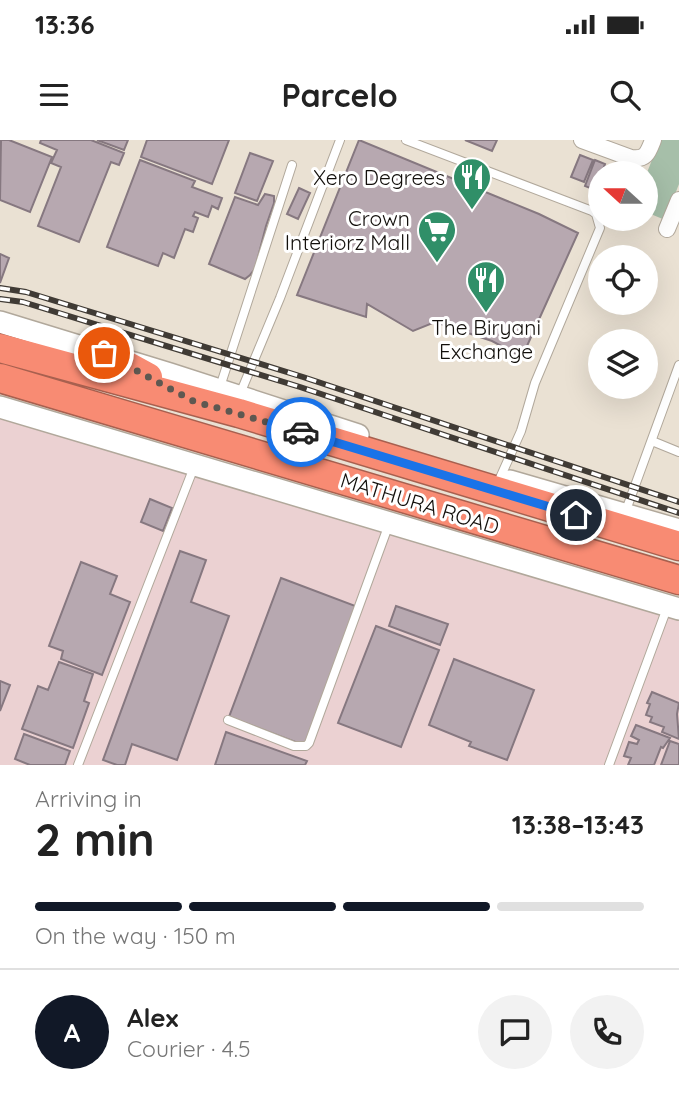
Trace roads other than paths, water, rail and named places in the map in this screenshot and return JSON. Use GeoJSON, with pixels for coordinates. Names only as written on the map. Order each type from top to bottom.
{"type":"FeatureCollection","features":[{"type":"Feature","properties":{"kind":"highway","name":"MATHURA ROAD"},"geometry":{"type":"LineString","coordinates":[[0,348],[193,401],[679,546]]}},
{"type":"Feature","properties":{"kind":"highway"},"geometry":{"type":"LineString","coordinates":[[104,353],[193,401]]}},
{"type":"Feature","properties":{"kind":"highway","name":"MATHURA ROAD"},"geometry":{"type":"LineString","coordinates":[[0,378],[675,598]]}},
{"type":"Feature","properties":{"kind":"main road"},"geometry":{"type":"LineString","coordinates":[[0,322],[500,478],[679,530]]}},
{"type":"Feature","properties":{"kind":"main road"},"geometry":{"type":"LineString","coordinates":[[0,407],[390,521],[675,598]]}},
{"type":"Feature","properties":{"kind":"street"},"geometry":{"type":"LineString","coordinates":[[582,140],[631,159],[640,159],[647,155],[653,140]]}},
{"type":"Feature","properties":{"kind":"street"},"geometry":{"type":"LineString","coordinates":[[667,229],[679,200]]}},
{"type":"Feature","properties":{"kind":"lane"},"geometry":{"type":"LineString","coordinates":[[229,393],[280,298],[340,140]]}},
{"type":"Feature","properties":{"kind":"lane"},"geometry":{"type":"LineString","coordinates":[[406,140],[596,214],[600,228],[535,383],[521,431],[500,478]]}},
{"type":"Feature","properties":{"kind":"lane"},"geometry":{"type":"LineString","coordinates":[[229,393],[292,165]]}},
{"type":"Feature","properties":{"kind":"lane"},"geometry":{"type":"LineString","coordinates":[[625,513],[679,365]]}},
{"type":"Feature","properties":{"kind":"lane"},"geometry":{"type":"LineString","coordinates":[[652,441],[679,452]]}},
{"type":"Feature","properties":{"kind":"lane"},"geometry":{"type":"LineString","coordinates":[[78,765],[195,464]]}},
{"type":"Feature","properties":{"kind":"lane"},"geometry":{"type":"LineString","coordinates":[[229,720],[294,746],[303,747],[309,743],[390,521]]}},
{"type":"Feature","properties":{"kind":"lane"},"geometry":{"type":"LineString","coordinates":[[609,765],[675,598]]}},
{"type":"Feature","properties":{"kind":"railway"},"geometry":{"type":"LineString","coordinates":[[0,288],[26,292],[303,377],[679,502]]}},
{"type":"Feature","properties":{"kind":"railway"},"geometry":{"type":"LineString","coordinates":[[0,299],[23,302],[300,387],[679,513]]}},
{"type":"Feature","properties":{"kind":"place","name":"Xero Degrees"},"geometry":{"type":"Point","coordinates":[472,211]}},
{"type":"Feature","properties":{"kind":"place","name":"Crown Interiorz Mall"},"geometry":{"type":"Point","coordinates":[437,264]}},
{"type":"Feature","properties":{"kind":"place","name":"The Biryani Exchange"},"geometry":{"type":"Point","coordinates":[486,314]}}]}
